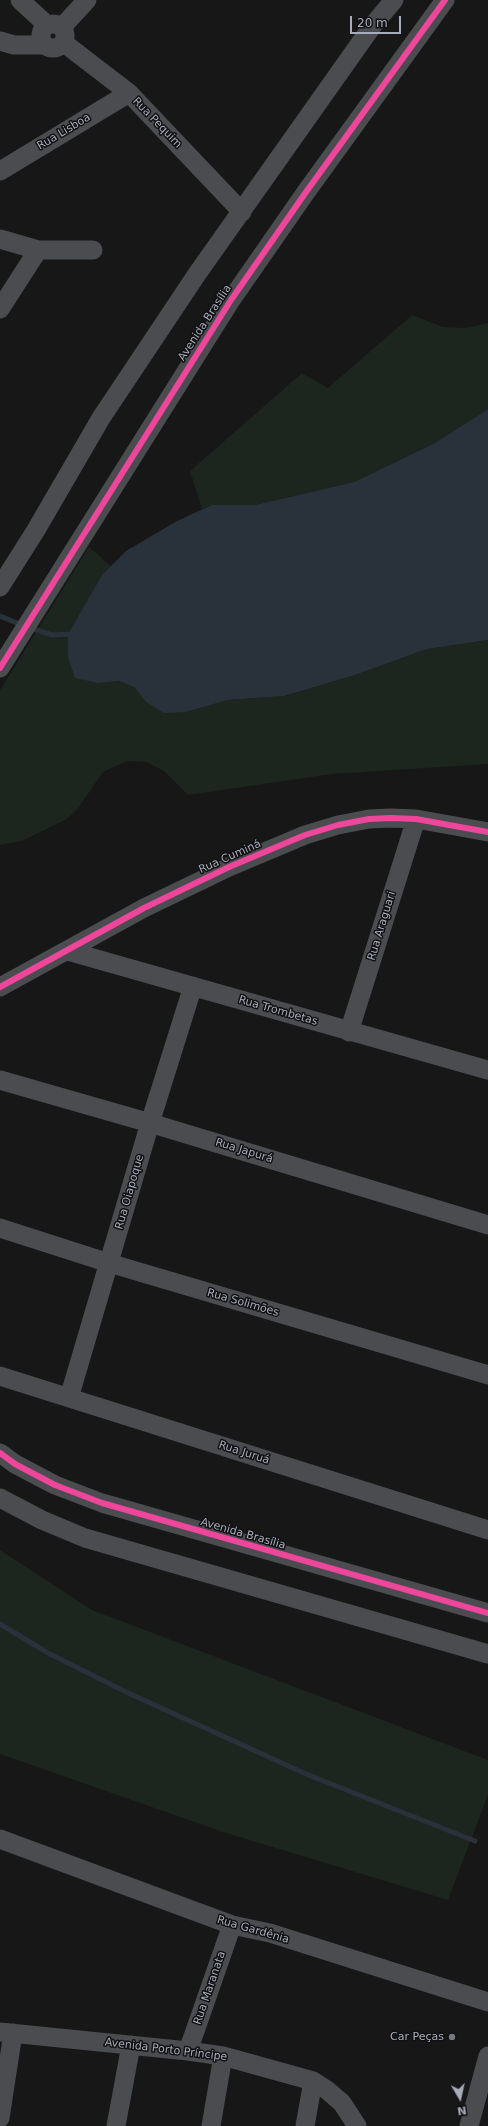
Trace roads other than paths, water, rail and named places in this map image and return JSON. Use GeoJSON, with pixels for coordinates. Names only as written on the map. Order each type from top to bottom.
{"type":"FeatureCollection","features":[{"type":"Feature","properties":{"kind":"street","name":"Rua Pequim"},"geometry":{"type":"LineString","coordinates":[[20,0],[129,93],[242,212]]}},
{"type":"Feature","properties":{"kind":"street"},"geometry":{"type":"LineString","coordinates":[[0,41],[14,45],[30,46],[44,44],[41,34],[58,31],[87,0]]}},
{"type":"Feature","properties":{"kind":"street"},"geometry":{"type":"LineString","coordinates":[[373,25],[382,0]]}},
{"type":"Feature","properties":{"kind":"street"},"geometry":{"type":"LineString","coordinates":[[0,587],[36,530],[101,418],[198,274],[373,25],[394,0]]}},
{"type":"Feature","properties":{"kind":"street","name":"Avenida Brasília"},"geometry":{"type":"LineString","coordinates":[[0,668],[78,546],[231,300],[306,192],[445,0]]}},
{"type":"Feature","properties":{"kind":"street","name":"Rua Lisboa"},"geometry":{"type":"LineString","coordinates":[[0,171],[129,93]]}},
{"type":"Feature","properties":{"kind":"street"},"geometry":{"type":"LineString","coordinates":[[0,239],[38,250],[93,250]]}},
{"type":"Feature","properties":{"kind":"street"},"geometry":{"type":"LineString","coordinates":[[0,309],[38,250]]}},
{"type":"Feature","properties":{"kind":"street","name":"Rua Cuminá"},"geometry":{"type":"LineString","coordinates":[[0,987],[144,908],[229,867],[305,835],[338,825],[369,819],[416,819],[488,832]]}},
{"type":"Feature","properties":{"kind":"street","name":"Rua Araguari"},"geometry":{"type":"LineString","coordinates":[[349,1032],[416,819]]}},
{"type":"Feature","properties":{"kind":"street","name":"Rua Trombetas"},"geometry":{"type":"LineString","coordinates":[[68,951],[349,1032],[488,1070]]}},
{"type":"Feature","properties":{"kind":"street","name":"Rua Oiapoque"},"geometry":{"type":"LineString","coordinates":[[69,1398],[150,1123],[193,986]]}},
{"type":"Feature","properties":{"kind":"street","name":"Rua Japurá"},"geometry":{"type":"LineString","coordinates":[[0,1080],[150,1123],[488,1225]]}},
{"type":"Feature","properties":{"kind":"street","name":"Rua Solimões"},"geometry":{"type":"LineString","coordinates":[[0,1228],[109,1263],[488,1375]]}},
{"type":"Feature","properties":{"kind":"street","name":"Rua Juruá"},"geometry":{"type":"LineString","coordinates":[[0,1376],[488,1530]]}},
{"type":"Feature","properties":{"kind":"street","name":"Avenida Brasília"},"geometry":{"type":"LineString","coordinates":[[0,1453],[15,1464],[55,1485],[102,1503],[488,1613]]}},
{"type":"Feature","properties":{"kind":"street"},"geometry":{"type":"LineString","coordinates":[[0,1498],[42,1520],[85,1538],[488,1654]]}},
{"type":"Feature","properties":{"kind":"street","name":"Rua Gardênia"},"geometry":{"type":"LineString","coordinates":[[0,1839],[232,1925],[270,1933],[488,2002]]}},
{"type":"Feature","properties":{"kind":"street","name":"Rua Maranata"},"geometry":{"type":"LineString","coordinates":[[188,2051],[232,1925]]}},
{"type":"Feature","properties":{"kind":"street"},"geometry":{"type":"LineString","coordinates":[[0,2118],[7,2032]]}},
{"type":"Feature","properties":{"kind":"street","name":"Avenida Porto Príncipe"},"geometry":{"type":"LineString","coordinates":[[7,2032],[223,2056],[314,2081],[342,2102],[357,2126]]}},
{"type":"Feature","properties":{"kind":"street"},"geometry":{"type":"LineString","coordinates":[[116,2126],[131,2045]]}},
{"type":"Feature","properties":{"kind":"street"},"geometry":{"type":"LineString","coordinates":[[211,2126],[223,2056]]}},
{"type":"Feature","properties":{"kind":"street"},"geometry":{"type":"LineString","coordinates":[[469,2126],[488,2056]]}},
{"type":"Feature","properties":{"kind":"street"},"geometry":{"type":"LineString","coordinates":[[305,2126],[314,2081]]}},
{"type":"Feature","properties":{"kind":"waterway"},"geometry":{"type":"LineString","coordinates":[[0,616],[22,625]]}},
{"type":"Feature","properties":{"kind":"waterway"},"geometry":{"type":"LineString","coordinates":[[30,628],[52,635],[74,634]]}},
{"type":"Feature","properties":{"kind":"waterway"},"geometry":{"type":"LineString","coordinates":[[0,1624],[48,1653],[124,1691],[306,1774],[475,1841]]}},
{"type":"Feature","properties":{"kind":"place","name":"Car Peças"},"geometry":{"type":"Point","coordinates":[452,2037]}}]}
